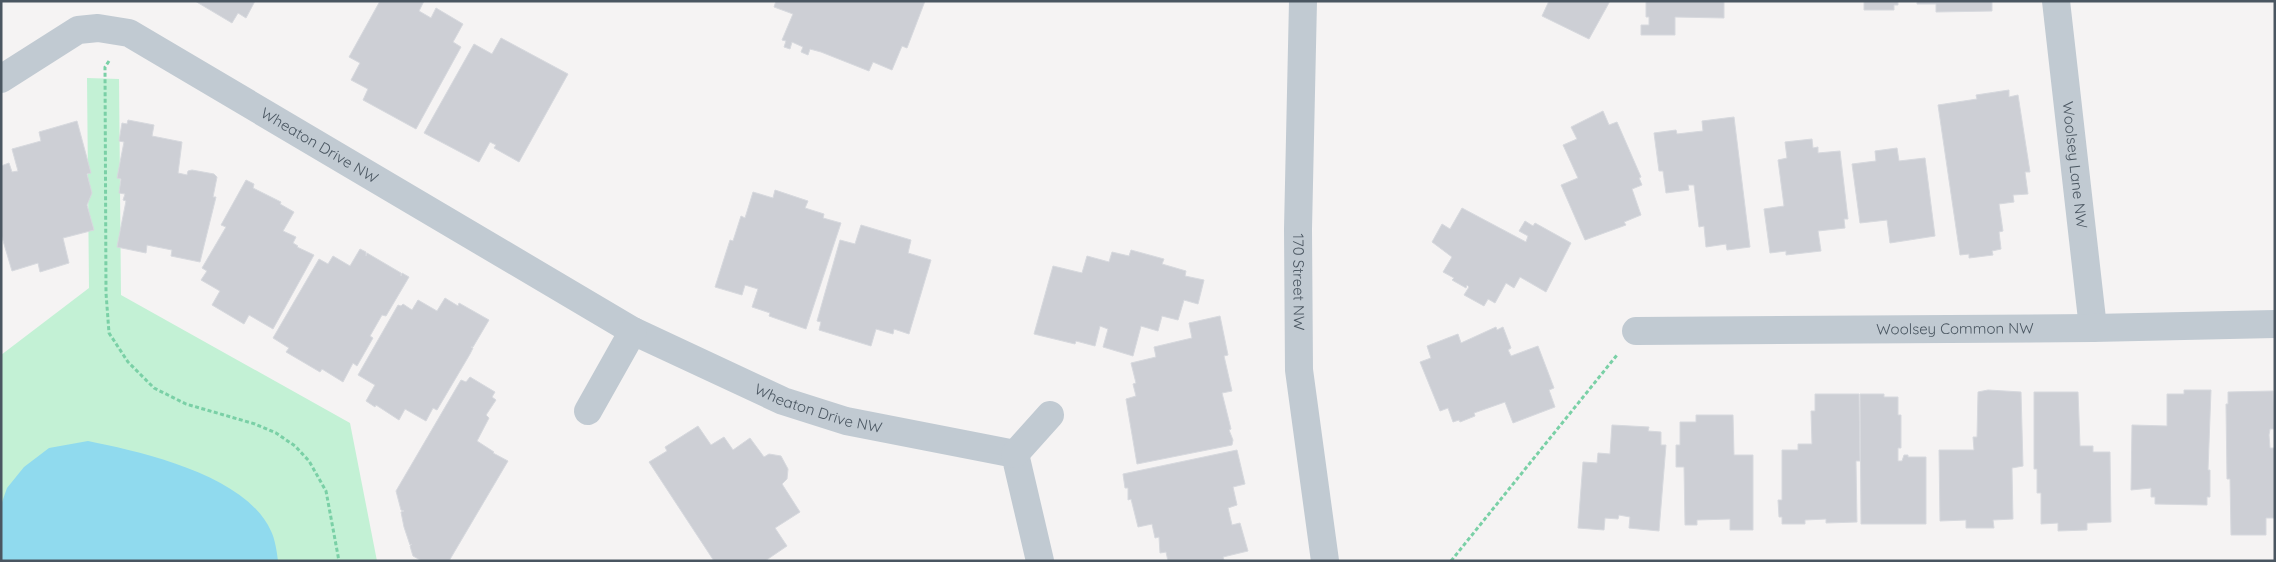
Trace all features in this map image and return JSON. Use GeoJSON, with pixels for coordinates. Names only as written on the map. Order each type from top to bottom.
{"type":"FeatureCollection","features":[{"type":"Feature","properties":{"kind":"street","name":"170 Street NW"},"geometry":{"type":"LineString","coordinates":[[1303,1],[1298,229],[1299,370],[1325,561]]}},
{"type":"Feature","properties":{"kind":"street","name":"Woolsey Lane NW"},"geometry":{"type":"LineString","coordinates":[[2056,1],[2093,328]]}},
{"type":"Feature","properties":{"kind":"street","name":"Wheaton Drive NW"},"geometry":{"type":"LineString","coordinates":[[1,79],[78,30],[98,28],[129,33],[633,331],[792,404],[846,421],[1015,454]]}},
{"type":"Feature","properties":{"kind":"street","name":"Woolsey Common NW"},"geometry":{"type":"LineString","coordinates":[[1636,331],[2093,328],[2275,324]]}},
{"type":"Feature","properties":{"kind":"street"},"geometry":{"type":"LineString","coordinates":[[588,411],[633,331]]}},
{"type":"Feature","properties":{"kind":"street"},"geometry":{"type":"LineString","coordinates":[[1040,561],[1015,454],[1050,415]]}},
{"type":"Feature","properties":{"kind":"path"},"geometry":{"type":"LineString","coordinates":[[129,33],[105,67],[106,293],[109,333],[128,362],[154,388],[186,404],[255,424],[276,433],[295,446],[310,461],[326,491],[339,561]]}},
{"type":"Feature","properties":{"kind":"path"},"geometry":{"type":"LineString","coordinates":[[1451,561],[1636,331]]}},
{"type":"Feature","properties":{"kind":"green space"},"geometry":{"type":"Polygon","coordinates":[[[87,78],[119,79],[121,295],[350,423],[377,561],[1,561],[1,355],[89,288],[87,78]]]}},
{"type":"Feature","properties":{"kind":"water"},"geometry":{"type":"Polygon","coordinates":[[[88,441],[136,452],[190,469],[216,481],[239,495],[258,512],[271,531],[278,561],[1,561],[1,505],[7,488],[24,467],[49,448],[88,441]]]}},
{"type":"Feature","properties":{"kind":"building"},"geometry":{"type":"Polygon","coordinates":[[[195,1],[255,1],[246,18],[238,13],[232,23],[195,1]]]}},
{"type":"Feature","properties":{"kind":"building"},"geometry":{"type":"Polygon","coordinates":[[[380,1],[424,1],[419,11],[431,18],[436,8],[463,24],[453,42],[461,47],[416,129],[363,100],[368,89],[351,80],[360,63],[349,57],[380,1]]]}},
{"type":"Feature","properties":{"kind":"building"},"geometry":{"type":"Polygon","coordinates":[[[776,1],[925,1],[907,48],[902,46],[892,70],[873,62],[869,71],[810,49],[808,55],[801,52],[803,47],[792,42],[790,49],[784,47],[786,41],[782,40],[793,14],[774,7],[776,1]]]}},
{"type":"Feature","properties":{"kind":"building"},"geometry":{"type":"Polygon","coordinates":[[[1549,1],[1610,1],[1589,39],[1542,16],[1549,1]]]}},
{"type":"Feature","properties":{"kind":"building"},"geometry":{"type":"Polygon","coordinates":[[[1646,1],[1724,1],[1724,18],[1675,17],[1675,35],[1641,35],[1641,25],[1649,25],[1649,17],[1646,17],[1646,1]]]}},
{"type":"Feature","properties":{"kind":"building"},"geometry":{"type":"Polygon","coordinates":[[[1864,1],[1898,1],[1898,5],[1894,5],[1894,10],[1864,10],[1864,1]]]}},
{"type":"Feature","properties":{"kind":"building"},"geometry":{"type":"Polygon","coordinates":[[[1917,1],[1992,1],[1992,11],[1936,12],[1936,4],[1917,4],[1917,1]]]}},
{"type":"Feature","properties":{"kind":"building"},"geometry":{"type":"Polygon","coordinates":[[[501,38],[568,74],[519,162],[494,148],[496,145],[490,142],[479,162],[424,133],[474,44],[492,54],[501,38]]]}},
{"type":"Feature","properties":{"kind":"building"},"geometry":{"type":"Polygon","coordinates":[[[2009,90],[2009,97],[2018,95],[2030,172],[2025,172],[2028,194],[2013,195],[2014,202],[1999,204],[2003,231],[1999,232],[2001,249],[1992,251],[1993,255],[1969,258],[1969,254],[1960,255],[1938,105],[1977,99],[1976,95],[2009,90]]]}},
{"type":"Feature","properties":{"kind":"building"},"geometry":{"type":"Polygon","coordinates":[[[1603,111],[1609,125],[1617,122],[1641,177],[1639,178],[1642,185],[1632,189],[1641,215],[1624,222],[1626,225],[1585,240],[1561,185],[1578,178],[1563,145],[1577,139],[1571,127],[1603,111]]]}},
{"type":"Feature","properties":{"kind":"building"},"geometry":{"type":"Polygon","coordinates":[[[1734,117],[1750,247],[1727,250],[1726,244],[1706,247],[1704,226],[1699,227],[1694,185],[1688,185],[1689,190],[1666,193],[1663,171],[1659,171],[1654,133],[1676,130],[1677,134],[1703,131],[1702,121],[1734,117]]]}},
{"type":"Feature","properties":{"kind":"building"},"geometry":{"type":"Polygon","coordinates":[[[128,120],[154,125],[152,136],[182,142],[178,173],[187,175],[188,171],[192,170],[214,174],[217,177],[213,197],[216,197],[200,262],[171,256],[172,250],[147,245],[146,253],[117,247],[126,201],[123,200],[125,194],[119,193],[121,179],[117,178],[124,142],[119,141],[122,123],[127,124],[128,120]]]}},
{"type":"Feature","properties":{"kind":"building"},"geometry":{"type":"Polygon","coordinates":[[[77,121],[91,173],[87,174],[92,193],[87,205],[94,230],[63,238],[69,263],[40,272],[38,263],[12,271],[1,234],[1,166],[9,163],[12,172],[18,171],[12,149],[41,141],[39,132],[77,121]]]}},
{"type":"Feature","properties":{"kind":"building"},"geometry":{"type":"Polygon","coordinates":[[[1812,139],[1813,148],[1818,147],[1818,153],[1840,151],[1848,219],[1844,219],[1845,228],[1818,231],[1821,251],[1786,255],[1786,251],[1770,253],[1764,209],[1784,206],[1778,160],[1787,158],[1785,142],[1812,139]]]}},
{"type":"Feature","properties":{"kind":"building"},"geometry":{"type":"Polygon","coordinates":[[[1897,148],[1899,161],[1925,158],[1935,236],[1890,243],[1887,220],[1860,223],[1852,164],[1876,161],[1875,151],[1897,148]]]}},
{"type":"Feature","properties":{"kind":"building"},"geometry":{"type":"Polygon","coordinates":[[[246,180],[254,184],[253,188],[281,202],[280,204],[294,212],[283,231],[296,237],[293,243],[297,247],[314,255],[273,329],[249,315],[244,324],[212,305],[220,291],[201,280],[207,271],[202,268],[226,227],[221,225],[246,180]]]}},
{"type":"Feature","properties":{"kind":"building"},"geometry":{"type":"Polygon","coordinates":[[[775,190],[808,201],[805,208],[824,214],[823,218],[841,223],[806,329],[769,316],[770,313],[752,307],[758,289],[745,285],[742,295],[715,287],[730,240],[733,241],[741,216],[745,218],[753,192],[773,198],[775,190]]]}},
{"type":"Feature","properties":{"kind":"building"},"geometry":{"type":"Polygon","coordinates":[[[1462,208],[1526,242],[1528,236],[1519,231],[1525,221],[1533,226],[1535,223],[1571,243],[1546,292],[1520,277],[1514,288],[1506,283],[1495,303],[1488,299],[1484,306],[1464,295],[1469,287],[1467,285],[1466,288],[1452,280],[1454,278],[1443,272],[1452,257],[1432,242],[1442,224],[1450,229],[1462,208]]]}},
{"type":"Feature","properties":{"kind":"building"},"geometry":{"type":"Polygon","coordinates":[[[861,225],[911,240],[908,253],[931,260],[909,334],[894,329],[893,334],[876,329],[871,346],[819,330],[821,322],[817,321],[840,240],[855,244],[861,225]]]}},
{"type":"Feature","properties":{"kind":"building"},"geometry":{"type":"Polygon","coordinates":[[[360,249],[366,252],[366,256],[367,253],[401,273],[401,276],[402,273],[409,277],[386,316],[382,315],[370,336],[373,338],[357,366],[353,363],[343,382],[322,369],[320,372],[286,352],[289,348],[273,338],[319,259],[328,264],[333,256],[350,266],[360,249]]]}},
{"type":"Feature","properties":{"kind":"building"},"geometry":{"type":"Polygon","coordinates":[[[1131,250],[1164,259],[1162,264],[1186,271],[1185,276],[1204,280],[1198,304],[1184,300],[1178,320],[1162,316],[1158,331],[1141,326],[1133,356],[1103,347],[1108,329],[1100,326],[1095,346],[1076,341],[1075,344],[1034,334],[1053,266],[1082,273],[1087,256],[1109,262],[1112,252],[1129,256],[1131,250]]]}},
{"type":"Feature","properties":{"kind":"building"},"geometry":{"type":"Polygon","coordinates":[[[445,298],[458,306],[459,303],[489,320],[473,347],[471,347],[473,348],[470,354],[437,410],[433,408],[426,421],[405,409],[399,420],[376,405],[375,407],[366,401],[375,385],[358,375],[398,305],[401,306],[403,304],[412,310],[418,300],[437,311],[445,298]]]}},
{"type":"Feature","properties":{"kind":"building"},"geometry":{"type":"Polygon","coordinates":[[[1220,316],[1228,355],[1224,356],[1232,391],[1222,393],[1231,429],[1229,430],[1233,440],[1232,445],[1137,464],[1126,399],[1136,396],[1133,384],[1136,383],[1131,363],[1156,357],[1154,347],[1192,338],[1189,323],[1220,316]]]}},
{"type":"Feature","properties":{"kind":"building"},"geometry":{"type":"Polygon","coordinates":[[[1496,327],[1497,330],[1503,327],[1511,348],[1508,350],[1511,356],[1538,346],[1554,388],[1549,390],[1555,407],[1513,423],[1505,402],[1474,413],[1475,416],[1460,422],[1459,420],[1453,422],[1448,408],[1440,411],[1420,362],[1431,358],[1427,346],[1458,334],[1461,343],[1496,327]]]}},
{"type":"Feature","properties":{"kind":"building"},"geometry":{"type":"Polygon","coordinates":[[[470,377],[495,392],[492,397],[496,400],[486,415],[489,418],[477,441],[508,461],[449,561],[422,561],[413,556],[410,546],[412,544],[410,545],[401,512],[404,511],[401,510],[396,491],[461,380],[466,382],[470,377]]]}},
{"type":"Feature","properties":{"kind":"building"},"geometry":{"type":"Polygon","coordinates":[[[1988,390],[2021,392],[2023,466],[2012,468],[2013,519],[1993,520],[1994,528],[1966,528],[1966,520],[1940,521],[1939,450],[1974,450],[1973,437],[1977,437],[1978,392],[1988,390]]]}},
{"type":"Feature","properties":{"kind":"building"},"geometry":{"type":"Polygon","coordinates":[[[2184,390],[2211,390],[2208,470],[2210,470],[2210,497],[2207,497],[2207,505],[2155,504],[2155,497],[2151,497],[2151,488],[2131,490],[2132,425],[2167,426],[2167,394],[2184,394],[2184,390]]]}},
{"type":"Feature","properties":{"kind":"building"},"geometry":{"type":"Polygon","coordinates":[[[2273,391],[2274,429],[2270,429],[2269,435],[2270,448],[2275,448],[2275,518],[2266,518],[2266,535],[2231,535],[2230,479],[2227,479],[2226,404],[2228,404],[2228,392],[2273,391]]]}},
{"type":"Feature","properties":{"kind":"building"},"geometry":{"type":"Polygon","coordinates":[[[2034,392],[2078,392],[2080,446],[2093,446],[2093,452],[2110,452],[2111,522],[2087,523],[2087,530],[2058,531],[2058,523],[2041,524],[2041,493],[2037,493],[2037,469],[2034,469],[2034,392]]]}},
{"type":"Feature","properties":{"kind":"building"},"geometry":{"type":"Polygon","coordinates":[[[1815,394],[1859,394],[1860,461],[1856,461],[1857,522],[1826,523],[1826,519],[1805,520],[1805,524],[1782,524],[1782,517],[1779,517],[1778,500],[1782,500],[1782,450],[1798,450],[1798,444],[1812,444],[1811,411],[1815,411],[1815,394]]]}},
{"type":"Feature","properties":{"kind":"building"},"geometry":{"type":"Polygon","coordinates":[[[1860,394],[1884,394],[1884,397],[1898,397],[1898,415],[1901,415],[1901,448],[1898,448],[1898,461],[1902,461],[1904,455],[1908,455],[1908,457],[1926,457],[1926,524],[1861,524],[1860,394]]]}},
{"type":"Feature","properties":{"kind":"building"},"geometry":{"type":"Polygon","coordinates":[[[1696,415],[1733,415],[1734,455],[1753,455],[1753,530],[1730,530],[1730,519],[1697,520],[1697,525],[1685,525],[1684,467],[1676,467],[1676,445],[1680,445],[1680,422],[1696,422],[1696,415]]]}},
{"type":"Feature","properties":{"kind":"building"},"geometry":{"type":"Polygon","coordinates":[[[1612,425],[1649,427],[1648,431],[1661,432],[1661,445],[1666,445],[1659,531],[1629,528],[1630,517],[1619,515],[1618,519],[1605,518],[1604,530],[1578,528],[1583,462],[1597,463],[1598,453],[1610,454],[1612,425]]]}},
{"type":"Feature","properties":{"kind":"building"},"geometry":{"type":"Polygon","coordinates":[[[698,426],[711,445],[724,437],[733,450],[750,438],[764,457],[769,454],[781,456],[788,469],[787,479],[782,484],[800,512],[775,528],[787,546],[765,561],[714,561],[649,462],[667,451],[665,447],[698,426]]]}},
{"type":"Feature","properties":{"kind":"building"},"geometry":{"type":"Polygon","coordinates":[[[1237,450],[1245,484],[1233,487],[1237,505],[1228,508],[1232,525],[1240,523],[1248,551],[1223,557],[1224,560],[1220,561],[1168,561],[1166,552],[1160,553],[1159,537],[1155,538],[1152,524],[1138,527],[1131,499],[1128,500],[1128,488],[1125,488],[1123,474],[1237,450]]]}}]}
